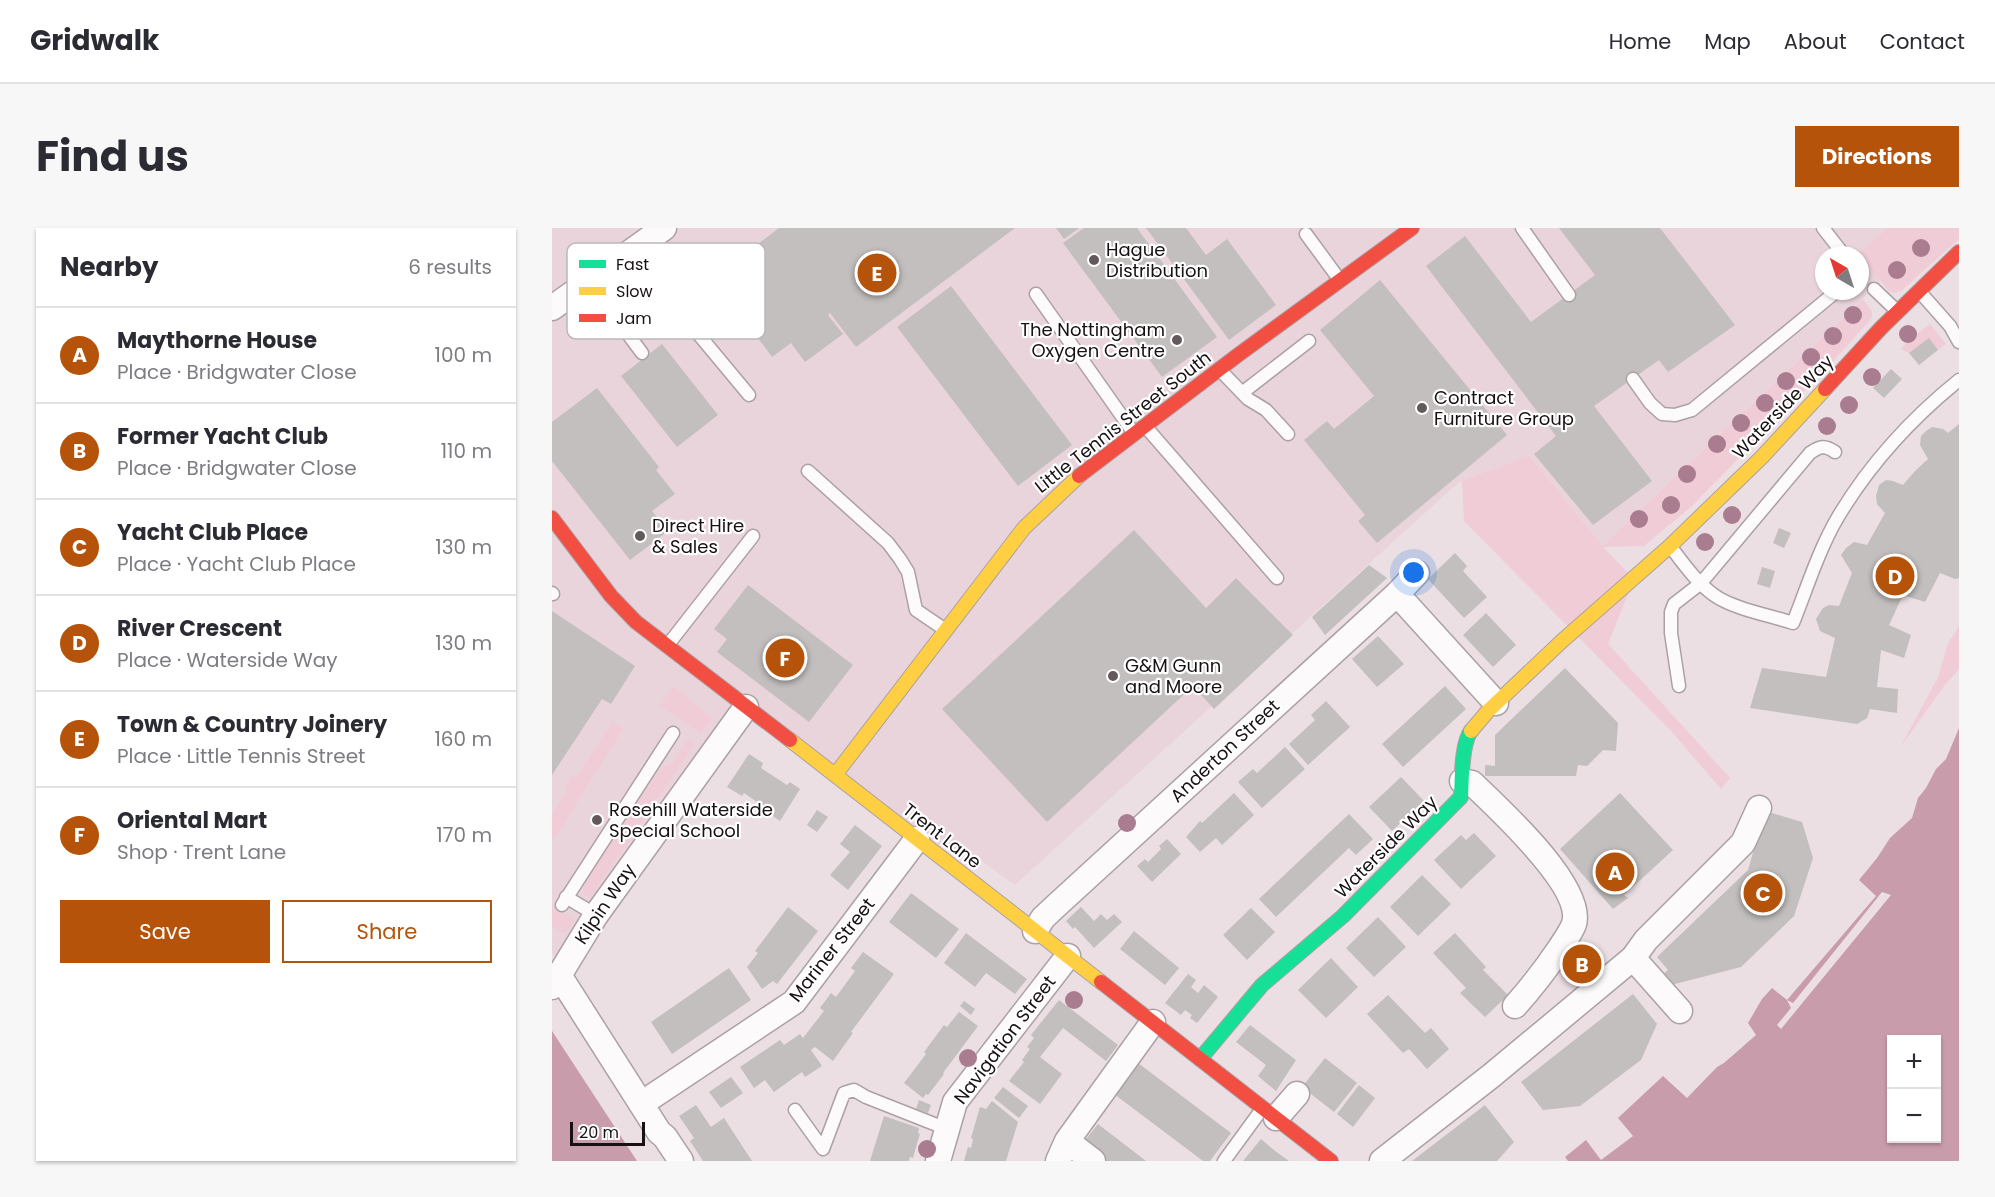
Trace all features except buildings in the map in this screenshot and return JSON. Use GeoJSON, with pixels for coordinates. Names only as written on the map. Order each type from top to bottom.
{"type":"FeatureCollection","features":[{"type":"Feature","properties":{"kind":"street"},"geometry":{"type":"LineString","coordinates":[[643,243],[664,228]]}},
{"type":"Feature","properties":{"kind":"street","name":"Little Tennis Street South"},"geometry":{"type":"LineString","coordinates":[[835,775],[1024,528],[1058,493],[1219,369],[1412,228]]}},
{"type":"Feature","properties":{"kind":"street","name":"Waterside Way"},"geometry":{"type":"LineString","coordinates":[[1200,1059],[1262,985],[1343,916],[1461,797],[1463,760],[1468,735],[1496,703],[1562,641],[1670,546],[1762,457],[1918,290],[1959,252]]}},
{"type":"Feature","properties":{"kind":"street"},"geometry":{"type":"LineString","coordinates":[[552,308],[567,297]]}},
{"type":"Feature","properties":{"kind":"street","name":"Trent Lane"},"geometry":{"type":"LineString","coordinates":[[552,518],[563,540],[636,622],[1331,1161]]}},
{"type":"Feature","properties":{"kind":"street","name":"Anderton Street"},"geometry":{"type":"LineString","coordinates":[[1035,931],[1058,904],[1417,573]]}},
{"type":"Feature","properties":{"kind":"street"},"geometry":{"type":"LineString","coordinates":[[1396,594],[1496,703]]}},
{"type":"Feature","properties":{"kind":"street","name":"Kilpin Way"},"geometry":{"type":"LineString","coordinates":[[556,981],[596,915],[746,707]]}},
{"type":"Feature","properties":{"kind":"street"},"geometry":{"type":"LineString","coordinates":[[1462,781],[1472,783],[1521,831],[1564,885],[1572,899],[1574,924],[1538,981],[1515,1006]]}},
{"type":"Feature","properties":{"kind":"street"},"geometry":{"type":"LineString","coordinates":[[1382,1161],[1491,1076],[1633,958],[1646,940],[1743,843],[1759,807]]}},
{"type":"Feature","properties":{"kind":"street","name":"Mariner Street"},"geometry":{"type":"LineString","coordinates":[[635,1096],[794,1002],[917,839]]}},
{"type":"Feature","properties":{"kind":"street","name":"Navigation Street"},"geometry":{"type":"LineString","coordinates":[[938,1161],[955,1102],[1068,957]]}},
{"type":"Feature","properties":{"kind":"street"},"geometry":{"type":"LineString","coordinates":[[1633,958],[1680,1011]]}},
{"type":"Feature","properties":{"kind":"street"},"geometry":{"type":"LineString","coordinates":[[556,981],[681,1161]]}},
{"type":"Feature","properties":{"kind":"street"},"geometry":{"type":"LineString","coordinates":[[1093,1161],[1063,1151],[1153,1022]]}},
{"type":"Feature","properties":{"kind":"street"},"geometry":{"type":"LineString","coordinates":[[1269,1113],[1296,1094]]}},
{"type":"Feature","properties":{"kind":"lane"},"geometry":{"type":"LineString","coordinates":[[1522,228],[1569,295]]}},
{"type":"Feature","properties":{"kind":"lane"},"geometry":{"type":"LineString","coordinates":[[1823,228],[1837,246]]}},
{"type":"Feature","properties":{"kind":"lane"},"geometry":{"type":"LineString","coordinates":[[1306,234],[1340,280]]}},
{"type":"Feature","properties":{"kind":"lane"},"geometry":{"type":"LineString","coordinates":[[1874,289],[1898,312]]}},
{"type":"Feature","properties":{"kind":"lane"},"geometry":{"type":"LineString","coordinates":[[1918,290],[1950,326],[1959,342]]}},
{"type":"Feature","properties":{"kind":"lane"},"geometry":{"type":"LineString","coordinates":[[1036,294],[1139,429],[1277,578]]}},
{"type":"Feature","properties":{"kind":"lane"},"geometry":{"type":"LineString","coordinates":[[1633,379],[1650,403],[1662,414],[1676,415],[1692,410],[1826,300]]}},
{"type":"Feature","properties":{"kind":"lane"},"geometry":{"type":"LineString","coordinates":[[632,339],[642,353]]}},
{"type":"Feature","properties":{"kind":"lane"},"geometry":{"type":"LineString","coordinates":[[702,339],[749,395]]}},
{"type":"Feature","properties":{"kind":"lane"},"geometry":{"type":"LineString","coordinates":[[1242,393],[1310,341]]}},
{"type":"Feature","properties":{"kind":"lane"},"geometry":{"type":"LineString","coordinates":[[1219,369],[1242,393],[1266,410],[1288,434]]}},
{"type":"Feature","properties":{"kind":"lane"},"geometry":{"type":"LineString","coordinates":[[1670,546],[1714,595],[1724,601],[1793,623],[1813,571],[1843,510],[1879,459],[1937,398],[1959,380]]}},
{"type":"Feature","properties":{"kind":"lane"},"geometry":{"type":"LineString","coordinates":[[1680,686],[1671,633],[1671,612],[1674,604],[1701,583],[1810,453],[1819,447],[1826,446],[1835,452]]}},
{"type":"Feature","properties":{"kind":"lane"},"geometry":{"type":"LineString","coordinates":[[808,471],[888,543],[908,572],[916,610],[946,630]]}},
{"type":"Feature","properties":{"kind":"lane"},"geometry":{"type":"LineString","coordinates":[[667,646],[753,536]]}},
{"type":"Feature","properties":{"kind":"lane"},"geometry":{"type":"LineString","coordinates":[[596,915],[564,901],[673,733]]}},
{"type":"Feature","properties":{"kind":"lane"},"geometry":{"type":"LineString","coordinates":[[795,1110],[823,1149],[844,1093],[854,1090],[947,1129]]}},
{"type":"Feature","properties":{"kind":"lane"},"geometry":{"type":"LineString","coordinates":[[1224,1161],[1269,1113]]}},
{"type":"Feature","properties":{"kind":"shaded area"},"geometry":{"type":"Polygon","coordinates":[[[552,228],[1937,228],[1869,293],[1869,246],[1815,246],[1815,300],[1861,300],[1601,547],[1529,456],[1458,483],[1015,885],[964,848],[956,858],[746,700],[676,823],[584,956],[561,960],[552,953],[552,228]]]}},
{"type":"Feature","properties":{"kind":"shaded area"},"geometry":{"type":"Polygon","coordinates":[[[1888,228],[1959,228],[1959,239],[1901,291],[1893,293],[1869,266],[1868,246],[1888,228]]]}},
{"type":"Feature","properties":{"kind":"shaded area"},"geometry":{"type":"Polygon","coordinates":[[[1864,300],[1872,311],[1872,318],[1826,369],[1692,506],[1644,546],[1603,547],[1634,579],[1608,644],[1730,778],[1721,789],[1672,732],[1464,521],[1462,481],[1529,456],[1602,546],[1864,300]]]}},
{"type":"Feature","properties":{"kind":"shaded area"},"geometry":{"type":"Polygon","coordinates":[[[1930,324],[1946,344],[1938,350],[1929,339],[1909,353],[1901,349],[1908,341],[1930,324]]]}},
{"type":"Feature","properties":{"kind":"shaded area"},"geometry":{"type":"Polygon","coordinates":[[[1959,627],[1959,669],[1944,686],[1900,748],[1938,677],[1948,643],[1959,627]]]}},
{"type":"Feature","properties":{"kind":"shaded area"},"geometry":{"type":"Polygon","coordinates":[[[673,686],[712,718],[701,733],[660,706],[673,686]]]}},
{"type":"Feature","properties":{"kind":"shaded area"},"geometry":{"type":"Polygon","coordinates":[[[612,722],[623,729],[552,843],[552,814],[567,790],[564,788],[572,775],[576,777],[612,722]]]}},
{"type":"Feature","properties":{"kind":"shaded area"},"geometry":{"type":"Polygon","coordinates":[[[1959,728],[1959,1161],[1568,1161],[1565,1157],[1586,1140],[1601,1160],[1633,1136],[1618,1118],[1663,1076],[1687,1098],[1717,1067],[1756,1035],[1748,1023],[1762,999],[1772,988],[1787,1000],[1876,896],[1859,880],[1890,838],[1912,818],[1918,798],[1936,769],[1946,759],[1959,728]]]}},
{"type":"Feature","properties":{"kind":"shaded area"},"geometry":{"type":"Polygon","coordinates":[[[688,739],[695,743],[590,898],[583,893],[585,883],[659,770],[673,763],[688,739]]]}},
{"type":"Feature","properties":{"kind":"shaded area"},"geometry":{"type":"Polygon","coordinates":[[[552,904],[575,920],[565,934],[552,926],[552,904]]]}},
{"type":"Feature","properties":{"kind":"shaded area"},"geometry":{"type":"Polygon","coordinates":[[[552,1031],[637,1161],[552,1161],[552,1031]]]}},
{"type":"Feature","properties":{"kind":"pier"},"geometry":{"type":"Polygon","coordinates":[[[1882,892],[1891,895],[1781,1029],[1777,1025],[1791,1008],[1787,1000],[1793,1003],[1882,892]]]}},
{"type":"Feature","properties":{"kind":"traffic: fast"},"geometry":{"type":"LineString","coordinates":[[1200,1059],[1262,985],[1343,916],[1461,797],[1465,744],[1471,731]]}},
{"type":"Feature","properties":{"kind":"traffic: slow"},"geometry":{"type":"LineString","coordinates":[[1471,731],[1488,711],[1562,641],[1670,546],[1762,457],[1825,389]]}},
{"type":"Feature","properties":{"kind":"traffic: slow"},"geometry":{"type":"LineString","coordinates":[[835,775],[1024,528],[1079,476]]}},
{"type":"Feature","properties":{"kind":"traffic: slow"},"geometry":{"type":"LineString","coordinates":[[790,740],[1101,982]]}},
{"type":"Feature","properties":{"kind":"traffic: jam"},"geometry":{"type":"LineString","coordinates":[[1079,476],[1238,355],[1412,228]]}},
{"type":"Feature","properties":{"kind":"traffic: jam"},"geometry":{"type":"LineString","coordinates":[[1825,389],[1881,328],[1959,252]]}},
{"type":"Feature","properties":{"kind":"traffic: jam"},"geometry":{"type":"LineString","coordinates":[[552,518],[611,596],[636,622],[790,740]]}},
{"type":"Feature","properties":{"kind":"traffic: jam"},"geometry":{"type":"LineString","coordinates":[[1101,982],[1331,1161]]}},
{"type":"Feature","properties":{"kind":"place","name":"Hague Distribution"},"geometry":{"type":"Point","coordinates":[1094,260]}},
{"type":"Feature","properties":{"kind":"place","name":"Town & Country Joinery"},"geometry":{"type":"Point","coordinates":[877,273]}},
{"type":"Feature","properties":{"kind":"place","name":"The Nottingham Oxygen Centre"},"geometry":{"type":"Point","coordinates":[1177,340]}},
{"type":"Feature","properties":{"kind":"place","name":"Contract Furniture Group"},"geometry":{"type":"Point","coordinates":[1422,408]}},
{"type":"Feature","properties":{"kind":"place","name":"Direct Hire & Sales"},"geometry":{"type":"Point","coordinates":[640,536]}},
{"type":"Feature","properties":{"kind":"place","name":"River Crescent"},"geometry":{"type":"Point","coordinates":[1895,576]}},
{"type":"Feature","properties":{"kind":"place","name":"Oriental Mart"},"geometry":{"type":"Point","coordinates":[785,658]}},
{"type":"Feature","properties":{"kind":"place","name":"G&M Gunn and Moore"},"geometry":{"type":"Point","coordinates":[1113,676]}},
{"type":"Feature","properties":{"kind":"place","name":"Rosehill Waterside Special School"},"geometry":{"type":"Point","coordinates":[597,820]}},
{"type":"Feature","properties":{"kind":"place","name":"Maythorne House"},"geometry":{"type":"Point","coordinates":[1615,872]}},
{"type":"Feature","properties":{"kind":"place","name":"Yacht Club Place"},"geometry":{"type":"Point","coordinates":[1763,893]}},
{"type":"Feature","properties":{"kind":"place","name":"Former Yacht Club"},"geometry":{"type":"Point","coordinates":[1582,964]}}]}
